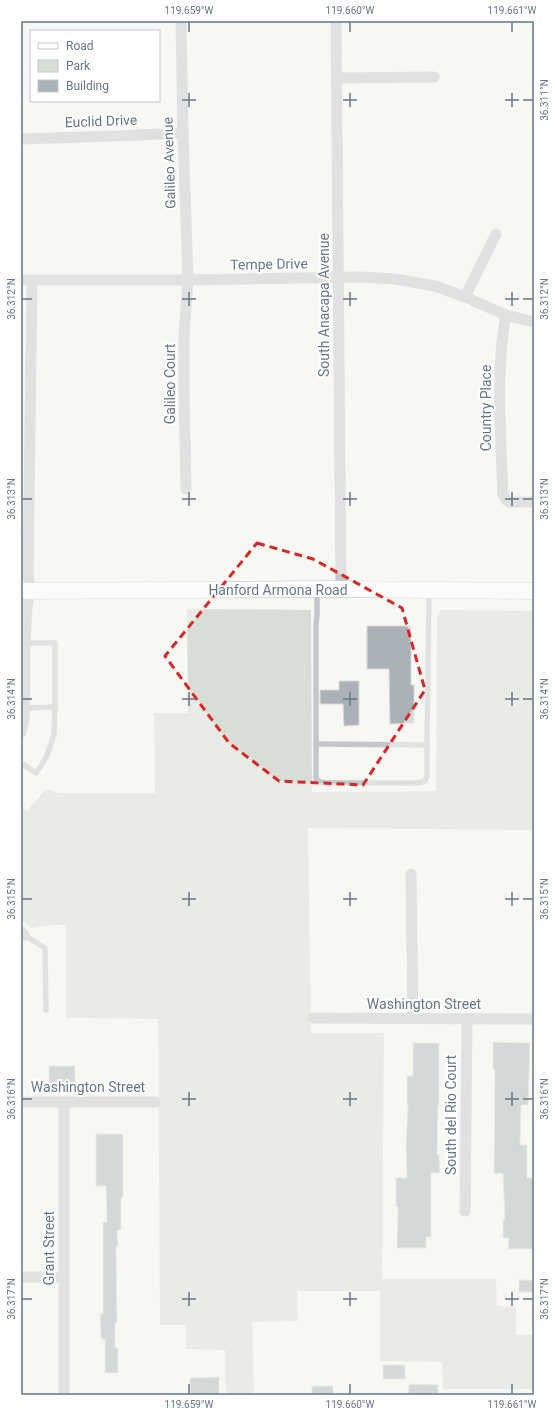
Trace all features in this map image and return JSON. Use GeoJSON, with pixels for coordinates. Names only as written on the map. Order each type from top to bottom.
{"type":"FeatureCollection","features":[{"type":"Feature","properties":{"kind":"main road","name":"Hanford Armona Road"},"geometry":{"type":"LineString","coordinates":[[25,591],[341,589],[534,590]]}},
{"type":"Feature","properties":{"kind":"street","name":"Galileo Avenue"},"geometry":{"type":"LineString","coordinates":[[181,21],[188,280]]}},
{"type":"Feature","properties":{"kind":"street","name":"South Anacapa Avenue"},"geometry":{"type":"LineString","coordinates":[[336,21],[341,589]]}},
{"type":"Feature","properties":{"kind":"street"},"geometry":{"type":"LineString","coordinates":[[336,78],[434,77]]}},
{"type":"Feature","properties":{"kind":"street","name":"Euclid Drive"},"geometry":{"type":"LineString","coordinates":[[21,139],[183,133]]}},
{"type":"Feature","properties":{"kind":"street"},"geometry":{"type":"LineString","coordinates":[[465,297],[496,234]]}},
{"type":"Feature","properties":{"kind":"street","name":"Tempe Drive"},"geometry":{"type":"LineString","coordinates":[[27,280],[188,280],[361,277],[410,281],[435,286],[506,315],[534,322]]}},
{"type":"Feature","properties":{"kind":"street"},"geometry":{"type":"LineString","coordinates":[[21,732],[25,708],[23,695],[25,643],[23,624],[28,572],[27,280]]}},
{"type":"Feature","properties":{"kind":"street","name":"Galileo Court"},"geometry":{"type":"LineString","coordinates":[[186,489],[184,335],[188,280]]}},
{"type":"Feature","properties":{"kind":"street","name":"Country Place"},"geometry":{"type":"LineString","coordinates":[[506,315],[502,337],[500,399],[503,494],[506,500],[510,502],[534,502]]}},
{"type":"Feature","properties":{"kind":"street"},"geometry":{"type":"LineString","coordinates":[[411,874],[413,1018]]}},
{"type":"Feature","properties":{"kind":"street","name":"Washington Street"},"geometry":{"type":"LineString","coordinates":[[313,1018],[534,1019]]}},
{"type":"Feature","properties":{"kind":"street","name":"South del Rio Court"},"geometry":{"type":"LineString","coordinates":[[465,1212],[467,1019]]}},
{"type":"Feature","properties":{"kind":"street","name":"Washington Street"},"geometry":{"type":"LineString","coordinates":[[21,1102],[155,1102]]}},
{"type":"Feature","properties":{"kind":"street","name":"Grant Street"},"geometry":{"type":"LineString","coordinates":[[64,1102],[64,1395]]}},
{"type":"Feature","properties":{"kind":"street"},"geometry":{"type":"LineString","coordinates":[[21,1277],[63,1277]]}},
{"type":"Feature","properties":{"kind":"lane"},"geometry":{"type":"LineString","coordinates":[[317,590],[316,779],[320,782],[326,783],[418,783],[425,781],[427,776],[429,590]]}},
{"type":"Feature","properties":{"kind":"lane"},"geometry":{"type":"LineString","coordinates":[[21,763],[36,773],[46,758],[54,735],[55,707],[55,643],[25,643]]}},
{"type":"Feature","properties":{"kind":"lane"},"geometry":{"type":"LineString","coordinates":[[25,708],[55,707]]}},
{"type":"Feature","properties":{"kind":"lane"},"geometry":{"type":"LineString","coordinates":[[316,744],[427,745]]}},
{"type":"Feature","properties":{"kind":"lane"},"geometry":{"type":"LineString","coordinates":[[22,935],[45,948],[46,1010]]}},
{"type":"Feature","properties":{"kind":"highlighted area"},"geometry":{"type":"Polygon","coordinates":[[[257,543],[313,559],[402,608],[425,690],[363,785],[279,781],[229,743],[165,656],[257,543]]]}},
{"type":"Feature","properties":{"kind":"green space"},"geometry":{"type":"Polygon","coordinates":[[[187,609],[311,610],[312,792],[436,791],[438,613],[441,610],[534,611],[534,830],[308,828],[311,1033],[384,1033],[382,1279],[496,1279],[497,1306],[516,1307],[516,1335],[534,1335],[534,1389],[443,1389],[442,1362],[380,1361],[380,1291],[297,1291],[298,1321],[252,1322],[254,1395],[226,1395],[225,1350],[186,1349],[186,1325],[160,1325],[158,1019],[66,1018],[66,925],[50,925],[31,928],[21,919],[21,807],[27,811],[46,789],[59,793],[155,793],[154,713],[188,713],[187,609]]]}},
{"type":"Feature","properties":{"kind":"building"},"geometry":{"type":"Polygon","coordinates":[[[367,626],[411,626],[411,685],[414,685],[414,723],[390,724],[389,669],[367,669],[367,626]]]}},
{"type":"Feature","properties":{"kind":"building"},"geometry":{"type":"Polygon","coordinates":[[[339,681],[359,681],[359,725],[344,726],[343,704],[320,704],[320,690],[339,690],[339,681]]]}},
{"type":"Feature","properties":{"kind":"building"},"geometry":{"type":"Polygon","coordinates":[[[493,1042],[530,1043],[528,1105],[521,1105],[520,1145],[527,1145],[527,1178],[534,1178],[534,1249],[508,1249],[509,1238],[503,1238],[503,1219],[505,1219],[503,1174],[494,1173],[495,1070],[493,1070],[493,1042]]]}},
{"type":"Feature","properties":{"kind":"building"},"geometry":{"type":"Polygon","coordinates":[[[413,1043],[439,1043],[437,1155],[439,1155],[440,1173],[431,1173],[431,1237],[426,1237],[426,1248],[397,1248],[398,1207],[396,1207],[396,1178],[407,1178],[407,1076],[413,1076],[413,1043]]]}},
{"type":"Feature","properties":{"kind":"building"},"geometry":{"type":"Polygon","coordinates":[[[49,1066],[75,1066],[75,1084],[49,1084],[49,1066]]]}},
{"type":"Feature","properties":{"kind":"building"},"geometry":{"type":"Polygon","coordinates":[[[96,1134],[123,1134],[123,1198],[121,1198],[121,1230],[117,1230],[118,1246],[116,1246],[117,1323],[115,1323],[115,1348],[118,1348],[118,1373],[105,1373],[105,1339],[101,1339],[100,1314],[103,1314],[103,1222],[107,1222],[106,1186],[96,1186],[96,1134]]]}},
{"type":"Feature","properties":{"kind":"building"},"geometry":{"type":"Polygon","coordinates":[[[519,1280],[534,1280],[534,1292],[519,1292],[519,1280]]]}},
{"type":"Feature","properties":{"kind":"building"},"geometry":{"type":"Polygon","coordinates":[[[383,1365],[405,1365],[405,1379],[383,1379],[383,1365]]]}},
{"type":"Feature","properties":{"kind":"building"},"geometry":{"type":"Polygon","coordinates":[[[219,1377],[219,1395],[190,1395],[190,1378],[219,1377]]]}},
{"type":"Feature","properties":{"kind":"building"},"geometry":{"type":"Polygon","coordinates":[[[409,1384],[438,1385],[438,1395],[408,1395],[409,1384]]]}},
{"type":"Feature","properties":{"kind":"building"},"geometry":{"type":"Polygon","coordinates":[[[312,1386],[333,1386],[333,1395],[312,1395],[312,1386]]]}}]}
